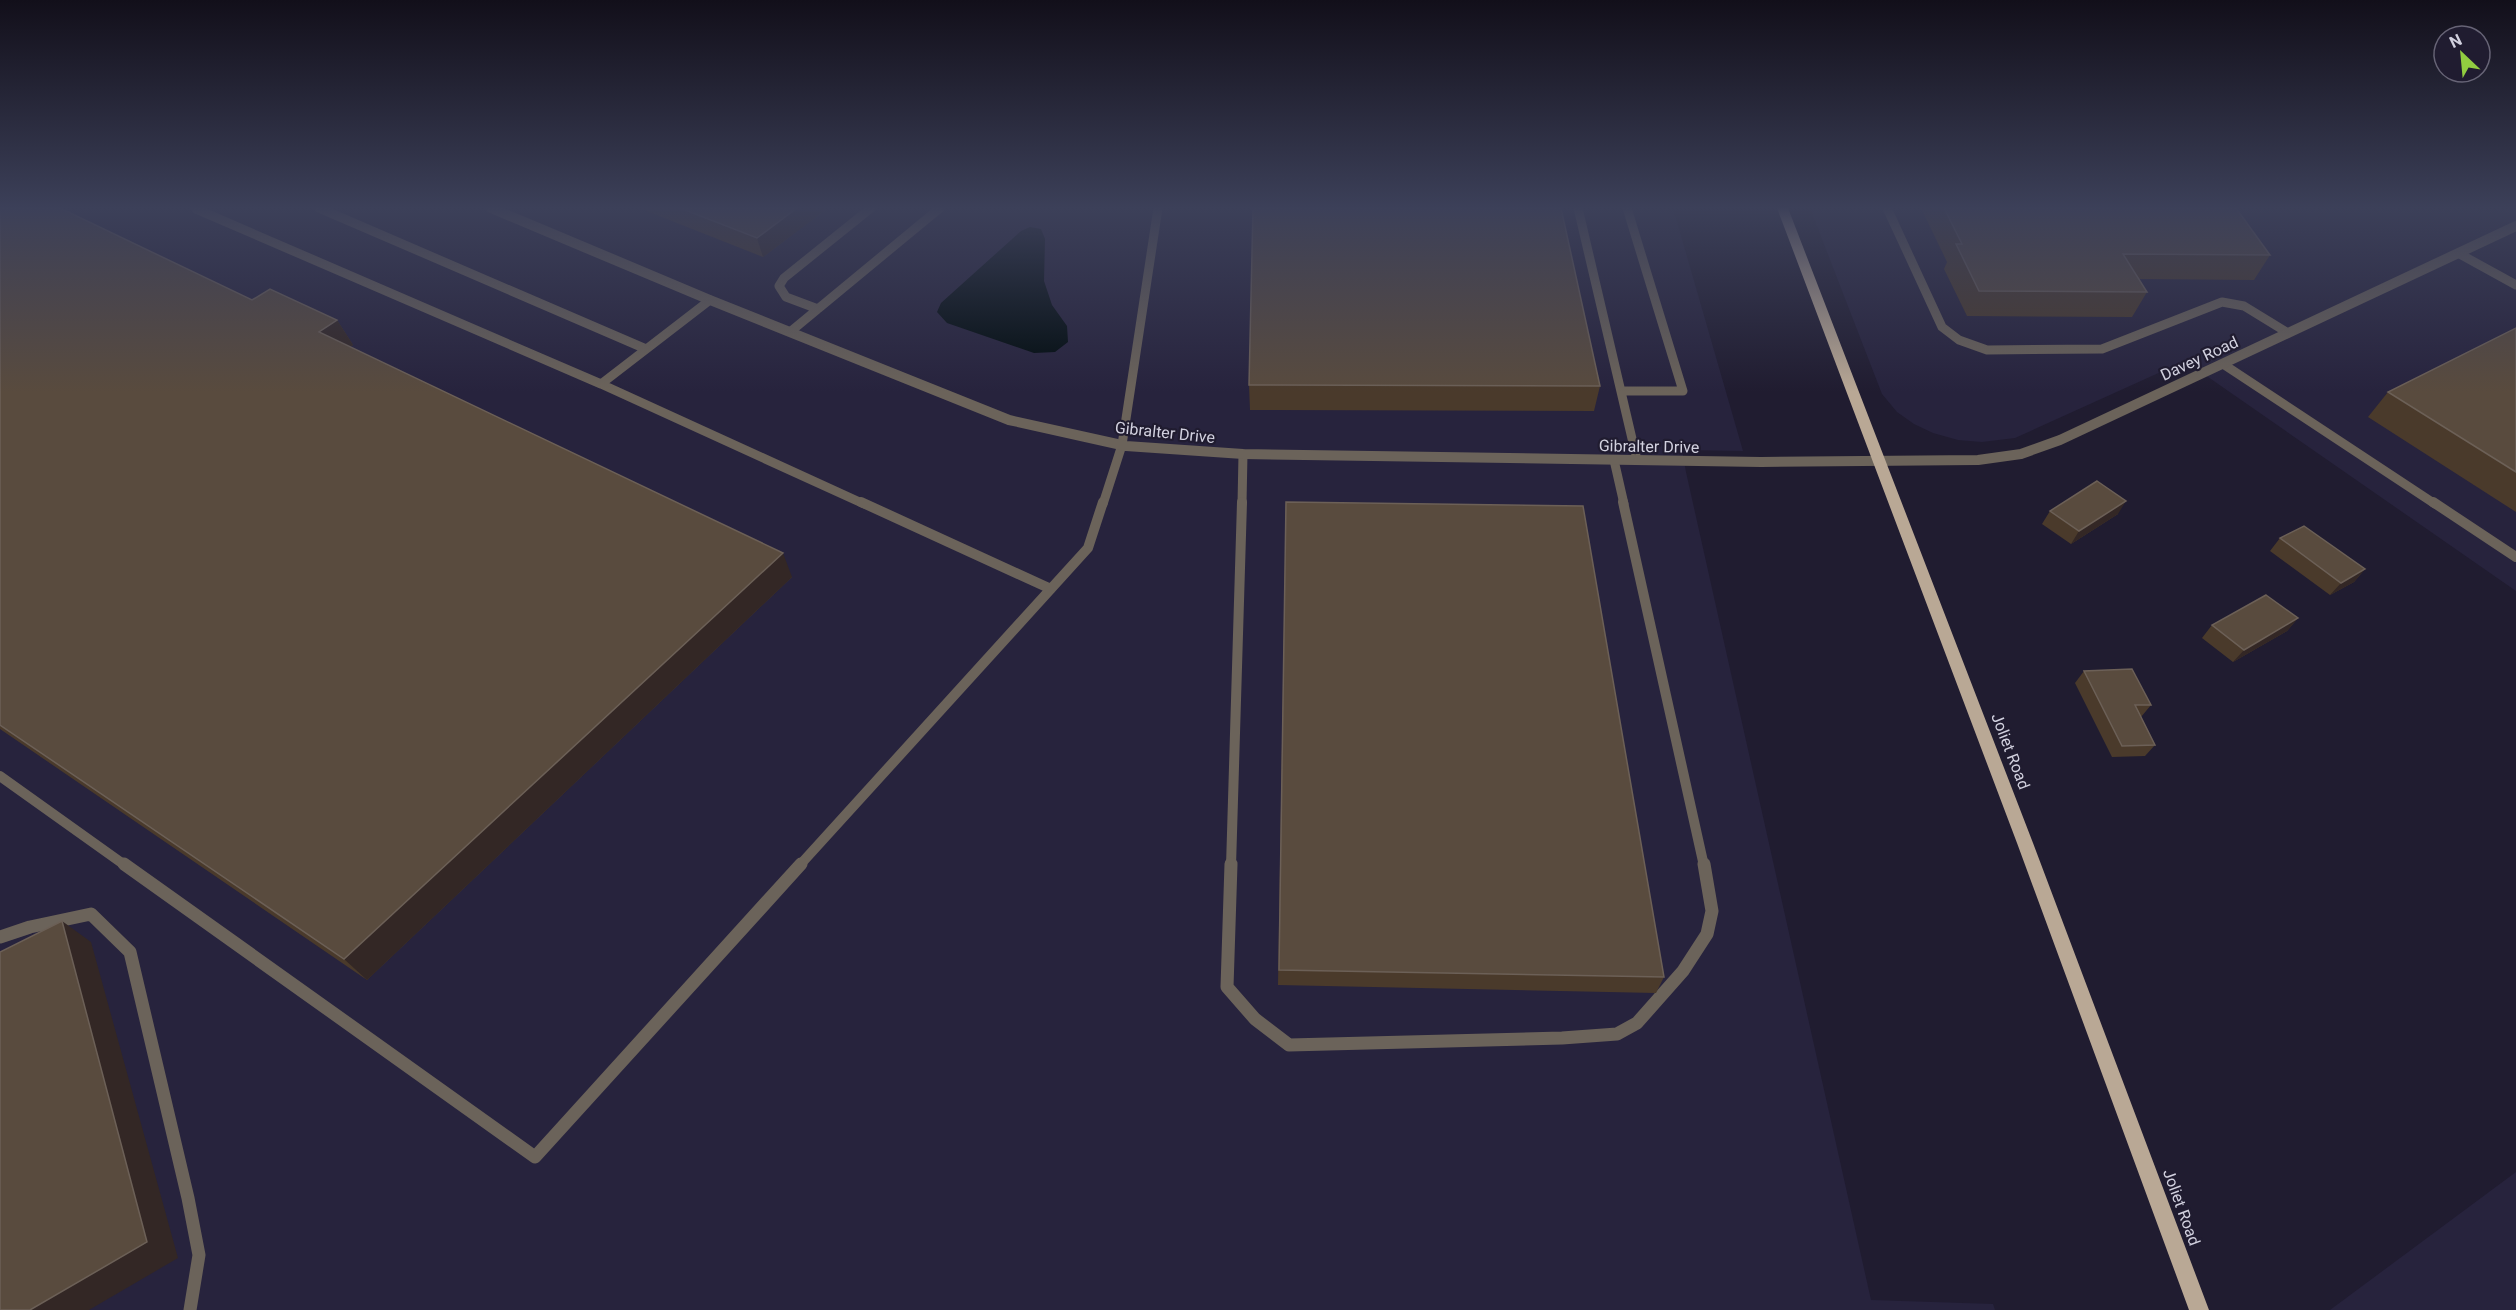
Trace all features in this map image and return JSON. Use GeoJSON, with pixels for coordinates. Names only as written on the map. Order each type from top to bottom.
{"type":"FeatureCollection","features":[{"type":"Feature","properties":{"kind":"main road","name":"Joliet Road"},"geometry":{"type":"LineString","coordinates":[[1806,269],[1880,460],[2199,1310]]}},
{"type":"Feature","properties":{"kind":"street","name":"Gibralter Drive"},"geometry":{"type":"LineString","coordinates":[[637,269],[1009,420],[1122,445],[1243,454],[1761,462],[1880,460]]}},
{"type":"Feature","properties":{"kind":"street","name":"Davey Road"},"geometry":{"type":"LineString","coordinates":[[1880,460],[1978,460],[2021,454],[2060,440],[2424,269]]}},
{"type":"Feature","properties":{"kind":"lane"},"geometry":{"type":"LineString","coordinates":[[337,269],[601,384],[1051,589]]}},
{"type":"Feature","properties":{"kind":"lane"},"geometry":{"type":"LineString","coordinates":[[460,269],[646,350]]}},
{"type":"Feature","properties":{"kind":"lane"},"geometry":{"type":"LineString","coordinates":[[795,269],[784,278],[779,286],[786,297],[818,309]]}},
{"type":"Feature","properties":{"kind":"lane"},"geometry":{"type":"LineString","coordinates":[[790,332],[866,269]]}},
{"type":"Feature","properties":{"kind":"lane"},"geometry":{"type":"LineString","coordinates":[[0,776],[536,1156],[1088,548],[1122,445],[1149,269]]}},
{"type":"Feature","properties":{"kind":"lane"},"geometry":{"type":"LineString","coordinates":[[1592,269],[1637,460]]}},
{"type":"Feature","properties":{"kind":"lane"},"geometry":{"type":"LineString","coordinates":[[1621,391],[1683,391],[1646,269]]}},
{"type":"Feature","properties":{"kind":"lane"},"geometry":{"type":"LineString","coordinates":[[1915,269],[1942,327],[1959,340],[1987,350],[2102,350],[2222,302],[2244,306],[2288,333]]}},
{"type":"Feature","properties":{"kind":"lane"},"geometry":{"type":"LineString","coordinates":[[2487,269],[2516,285]]}},
{"type":"Feature","properties":{"kind":"lane"},"geometry":{"type":"LineString","coordinates":[[601,384],[710,300]]}},
{"type":"Feature","properties":{"kind":"lane"},"geometry":{"type":"LineString","coordinates":[[2223,364],[2516,557]]}},
{"type":"Feature","properties":{"kind":"lane"},"geometry":{"type":"LineString","coordinates":[[1243,454],[1227,987],[1244,1011],[1266,1030],[1289,1044],[1562,1038],[1617,1034],[1637,1023],[1683,971],[1707,934],[1712,910],[1709,887],[1614,460]]}},
{"type":"Feature","properties":{"kind":"lane"},"geometry":{"type":"LineString","coordinates":[[0,937],[30,927],[91,914],[130,952],[188,1198],[199,1255],[190,1310]]}},
{"type":"Feature","properties":{"kind":"shaded area"},"geometry":{"type":"Polygon","coordinates":[[[0,269],[1691,269],[1743,451],[1682,450],[1871,1300],[1993,1304],[1995,1310],[0,1310],[0,269]]]}},
{"type":"Feature","properties":{"kind":"shaded area"},"geometry":{"type":"Polygon","coordinates":[[[979,269],[1044,269],[1044,281],[1052,305],[1067,326],[1068,342],[1055,352],[1034,353],[947,323],[937,312],[941,303],[979,269]]]}},
{"type":"Feature","properties":{"kind":"shaded area"},"geometry":{"type":"Polygon","coordinates":[[[1834,269],[2516,269],[2516,591],[2185,361],[2015,438],[1982,442],[1958,440],[1933,433],[1914,424],[1897,412],[1882,394],[1834,269]]]}},
{"type":"Feature","properties":{"kind":"shaded area"},"geometry":{"type":"Polygon","coordinates":[[[2516,1172],[2516,1310],[2330,1310],[2516,1172]]]}},
{"type":"Feature","properties":{"kind":"building"},"geometry":{"type":"Polygon","coordinates":[[[0,269],[188,269],[252,300],[270,289],[337,320],[319,332],[783,553],[344,959],[0,725],[0,269]]]}},
{"type":"Feature","properties":{"kind":"building"},"geometry":{"type":"Polygon","coordinates":[[[1252,269],[1574,269],[1600,386],[1249,385],[1252,269]]]}},
{"type":"Feature","properties":{"kind":"building"},"geometry":{"type":"Polygon","coordinates":[[[1968,269],[2133,269],[2147,292],[1979,291],[1968,269]]]}},
{"type":"Feature","properties":{"kind":"building"},"geometry":{"type":"Polygon","coordinates":[[[2516,328],[2516,472],[2388,392],[2516,328]]]}},
{"type":"Feature","properties":{"kind":"building"},"geometry":{"type":"Polygon","coordinates":[[[2097,481],[2126,501],[2079,531],[2050,511],[2097,481]]]}},
{"type":"Feature","properties":{"kind":"building"},"geometry":{"type":"Polygon","coordinates":[[[1286,502],[1583,506],[1664,977],[1279,970],[1286,502]]]}},
{"type":"Feature","properties":{"kind":"building"},"geometry":{"type":"Polygon","coordinates":[[[2304,526],[2365,569],[2341,583],[2280,538],[2304,526]]]}},
{"type":"Feature","properties":{"kind":"building"},"geometry":{"type":"Polygon","coordinates":[[[2266,595],[2298,618],[2244,650],[2212,625],[2266,595]]]}},
{"type":"Feature","properties":{"kind":"building"},"geometry":{"type":"Polygon","coordinates":[[[2132,669],[2151,705],[2135,705],[2155,745],[2122,746],[2084,671],[2132,669]]]}},
{"type":"Feature","properties":{"kind":"building"},"geometry":{"type":"Polygon","coordinates":[[[62,921],[147,1242],[30,1310],[0,1310],[0,952],[62,921]]]}}]}
